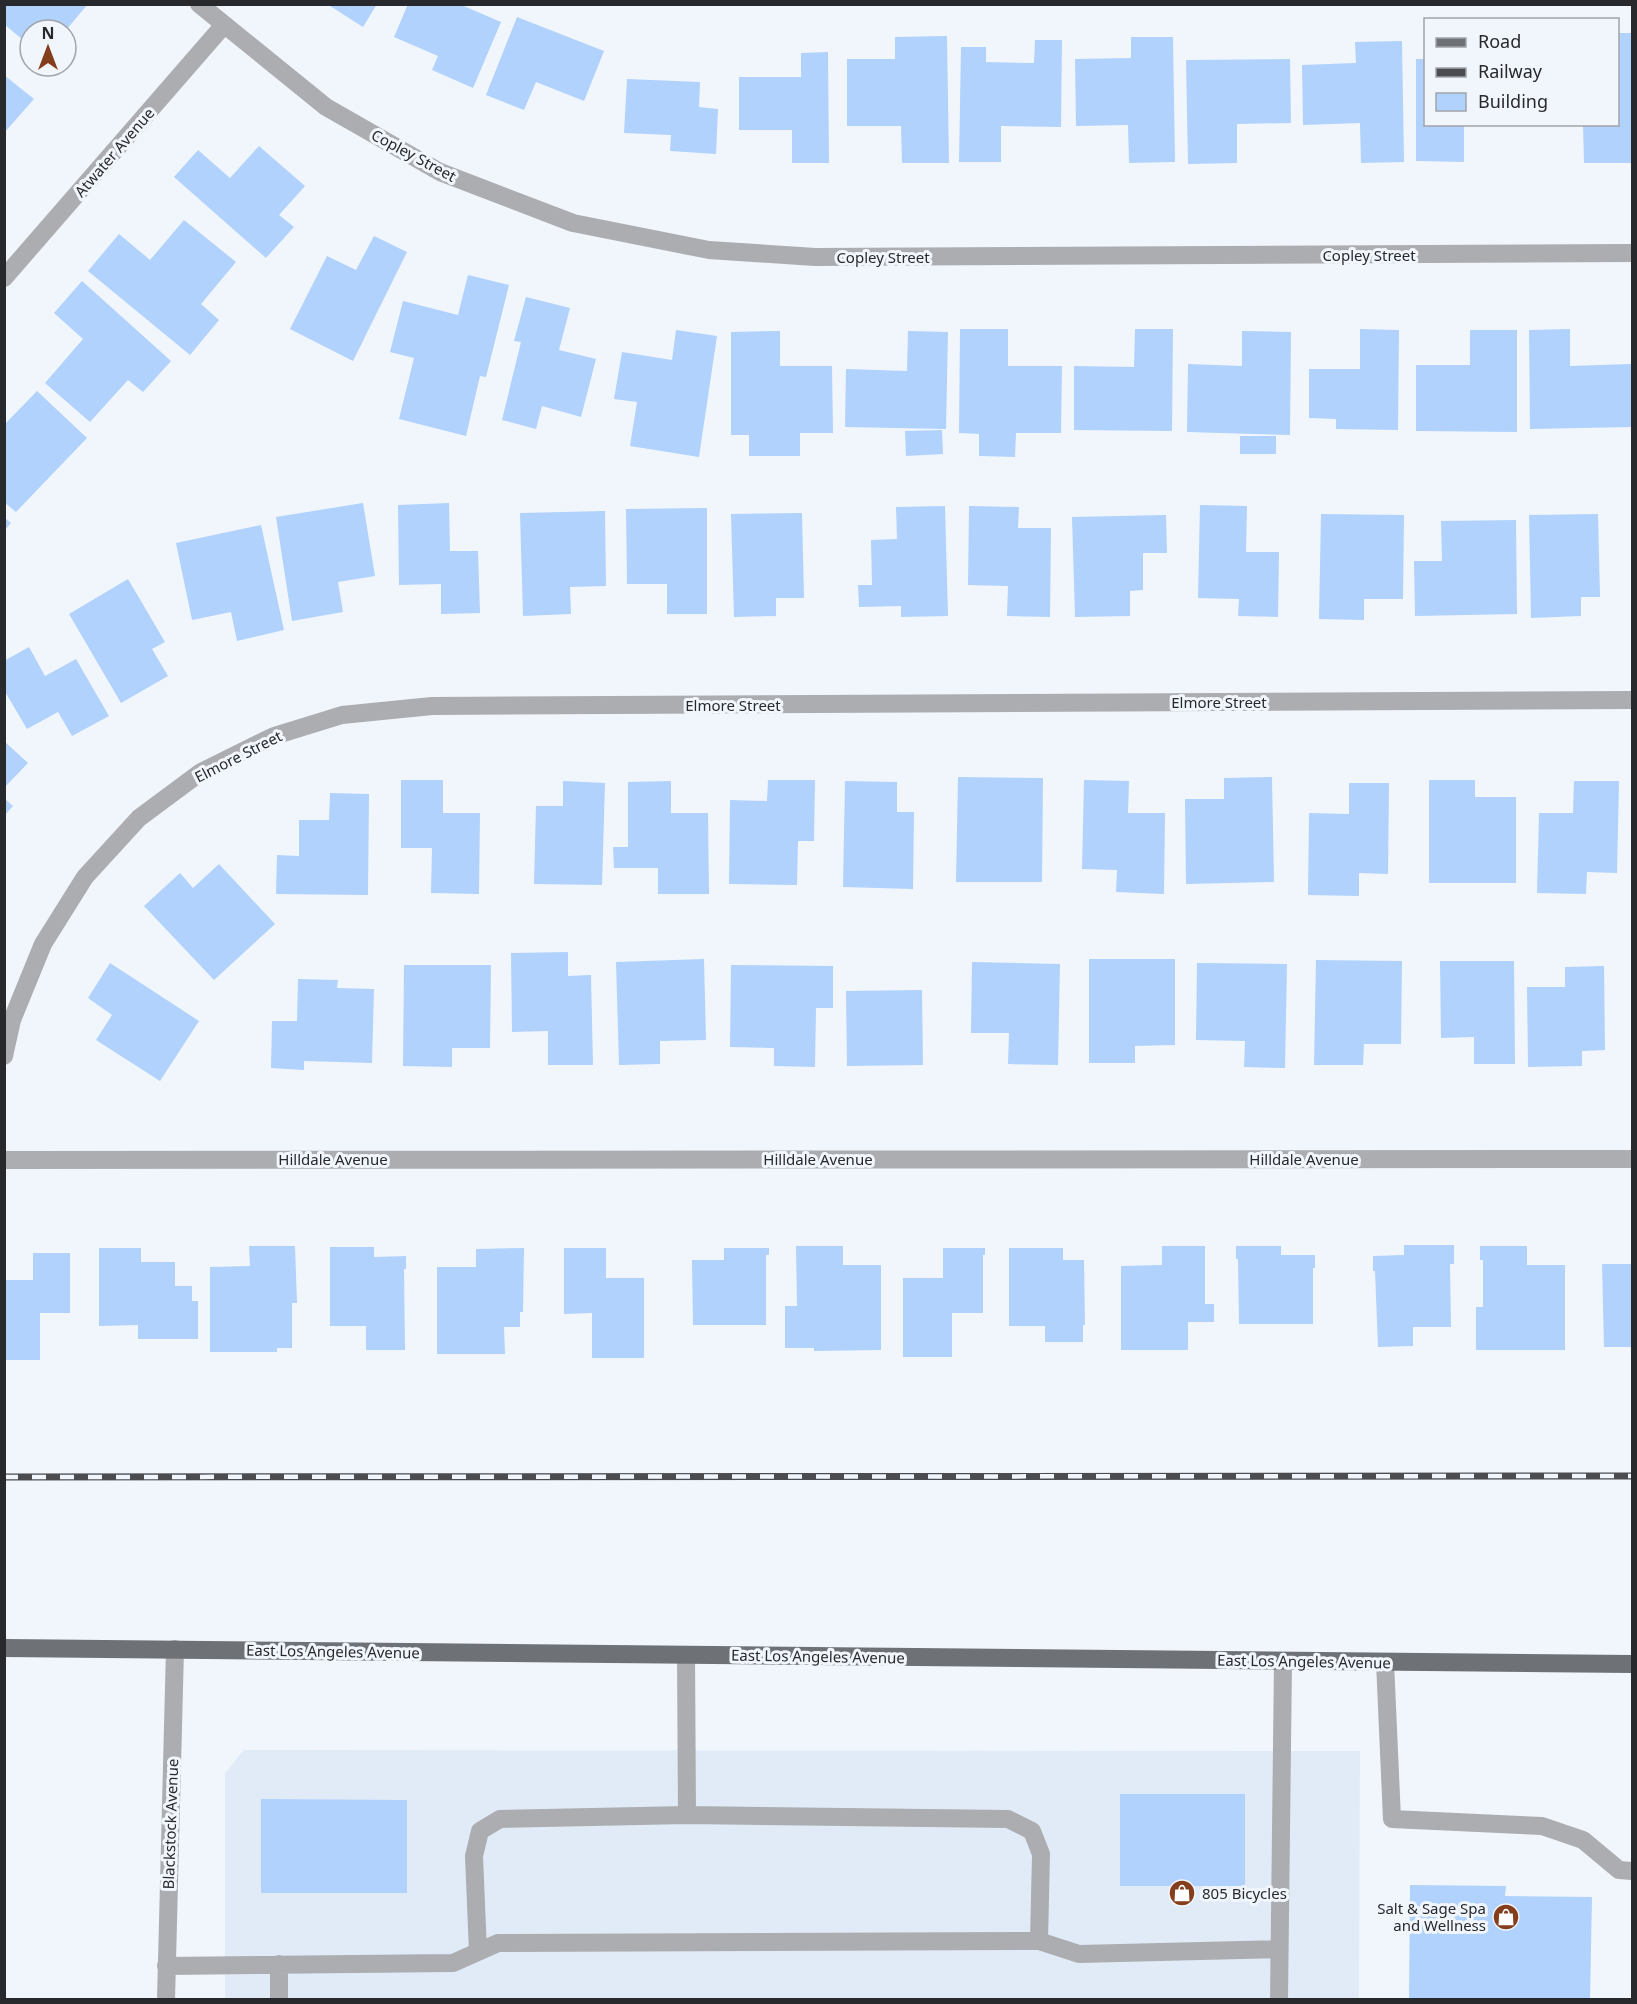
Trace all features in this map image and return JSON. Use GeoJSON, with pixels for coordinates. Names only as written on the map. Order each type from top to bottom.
{"type":"FeatureCollection","features":[{"type":"Feature","properties":{"kind":"main road","name":"East Los Angeles Avenue"},"geometry":{"type":"LineString","coordinates":[[4,1648],[1632,1664]]}},
{"type":"Feature","properties":{"kind":"street","name":"Copley Street"},"geometry":{"type":"LineString","coordinates":[[199,4],[223,26],[326,107],[440,172],[573,223],[709,250],[815,257],[1632,253]]}},
{"type":"Feature","properties":{"kind":"street","name":"Atwater Avenue"},"geometry":{"type":"LineString","coordinates":[[4,278],[223,26]]}},
{"type":"Feature","properties":{"kind":"street","name":"Elmore Street"},"geometry":{"type":"LineString","coordinates":[[4,1056],[12,1020],[43,944],[85,877],[140,818],[201,772],[274,736],[342,715],[432,706],[1632,699]]}},
{"type":"Feature","properties":{"kind":"street","name":"Hilldale Avenue"},"geometry":{"type":"LineString","coordinates":[[4,1160],[1632,1159]]}},
{"type":"Feature","properties":{"kind":"street","name":"Blackstock Avenue"},"geometry":{"type":"LineString","coordinates":[[166,2000],[175,1649]]}},
{"type":"Feature","properties":{"kind":"street"},"geometry":{"type":"LineString","coordinates":[[686,1655],[687,1815]]}},
{"type":"Feature","properties":{"kind":"street"},"geometry":{"type":"LineString","coordinates":[[1279,2000],[1283,1661]]}},
{"type":"Feature","properties":{"kind":"street"},"geometry":{"type":"LineString","coordinates":[[1385,1662],[1392,1819],[1542,1826],[1583,1840],[1619,1870],[1632,1871]]}},
{"type":"Feature","properties":{"kind":"street"},"geometry":{"type":"LineString","coordinates":[[478,1952],[474,1856],[480,1831],[500,1819],[687,1815],[1008,1819],[1032,1831],[1041,1854],[1039,1941]]}},
{"type":"Feature","properties":{"kind":"street"},"geometry":{"type":"LineString","coordinates":[[166,1966],[453,1963],[498,1943],[1039,1941],[1079,1954],[1280,1949]]}},
{"type":"Feature","properties":{"kind":"street"},"geometry":{"type":"LineString","coordinates":[[279,1964],[279,2000]]}},
{"type":"Feature","properties":{"kind":"shaded area"},"geometry":{"type":"Polygon","coordinates":[[[244,1750],[1360,1751],[1359,1999],[225,2000],[225,1773],[244,1750]]]}},
{"type":"Feature","properties":{"kind":"building"},"geometry":{"type":"Polygon","coordinates":[[[4,4],[88,4],[76,18],[18,18],[18,36],[4,24],[4,4]]]}},
{"type":"Feature","properties":{"kind":"building"},"geometry":{"type":"Polygon","coordinates":[[[327,4],[377,4],[363,27],[327,4]]]}},
{"type":"Feature","properties":{"kind":"building"},"geometry":{"type":"Polygon","coordinates":[[[408,4],[459,4],[501,22],[473,88],[432,70],[438,56],[394,37],[408,4]]]}},
{"type":"Feature","properties":{"kind":"building"},"geometry":{"type":"Polygon","coordinates":[[[517,17],[604,51],[584,101],[536,82],[524,110],[486,95],[517,17]]]}},
{"type":"Feature","properties":{"kind":"building"},"geometry":{"type":"Polygon","coordinates":[[[1619,33],[1631,33],[1632,163],[1584,163],[1583,126],[1619,126],[1619,33]]]}},
{"type":"Feature","properties":{"kind":"building"},"geometry":{"type":"Polygon","coordinates":[[[947,36],[949,163],[902,163],[901,126],[847,126],[847,59],[895,59],[895,37],[947,36]]]}},
{"type":"Feature","properties":{"kind":"building"},"geometry":{"type":"Polygon","coordinates":[[[1131,37],[1173,37],[1175,162],[1129,163],[1128,125],[1076,126],[1075,59],[1131,58],[1131,37]]]}},
{"type":"Feature","properties":{"kind":"building"},"geometry":{"type":"Polygon","coordinates":[[[1035,40],[1062,40],[1061,127],[1001,126],[1001,162],[959,162],[961,47],[986,47],[986,62],[1034,63],[1035,40]]]}},
{"type":"Feature","properties":{"kind":"building"},"geometry":{"type":"Polygon","coordinates":[[[1402,41],[1404,162],[1361,163],[1360,123],[1303,125],[1302,65],[1356,63],[1355,42],[1402,41]]]}},
{"type":"Feature","properties":{"kind":"building"},"geometry":{"type":"Polygon","coordinates":[[[828,52],[829,163],[792,163],[792,130],[739,130],[739,77],[801,77],[801,53],[828,52]]]}},
{"type":"Feature","properties":{"kind":"building"},"geometry":{"type":"Polygon","coordinates":[[[1290,59],[1291,123],[1237,124],[1237,163],[1188,164],[1186,60],[1290,59]]]}},
{"type":"Feature","properties":{"kind":"building"},"geometry":{"type":"Polygon","coordinates":[[[1416,59],[1424,59],[1424,126],[1464,126],[1464,162],[1416,161],[1416,59]]]}},
{"type":"Feature","properties":{"kind":"building"},"geometry":{"type":"Polygon","coordinates":[[[4,75],[34,99],[4,133],[4,75]]]}},
{"type":"Feature","properties":{"kind":"building"},"geometry":{"type":"Polygon","coordinates":[[[627,79],[700,82],[699,107],[718,109],[716,154],[670,151],[671,135],[624,133],[627,79]]]}},
{"type":"Feature","properties":{"kind":"building"},"geometry":{"type":"Polygon","coordinates":[[[259,146],[305,186],[279,215],[294,227],[266,258],[174,177],[198,150],[230,178],[259,146]]]}},
{"type":"Feature","properties":{"kind":"building"},"geometry":{"type":"Polygon","coordinates":[[[184,220],[236,262],[201,304],[219,320],[190,355],[88,271],[119,234],[150,260],[184,220]]]}},
{"type":"Feature","properties":{"kind":"building"},"geometry":{"type":"Polygon","coordinates":[[[374,236],[407,252],[353,361],[290,329],[327,256],[356,270],[374,236]]]}},
{"type":"Feature","properties":{"kind":"building"},"geometry":{"type":"Polygon","coordinates":[[[468,275],[509,285],[486,377],[480,376],[466,436],[399,419],[414,358],[390,352],[403,301],[458,315],[468,275]]]}},
{"type":"Feature","properties":{"kind":"building"},"geometry":{"type":"Polygon","coordinates":[[[82,281],[171,361],[143,392],[128,380],[90,422],[45,383],[83,339],[54,313],[82,281]]]}},
{"type":"Feature","properties":{"kind":"building"},"geometry":{"type":"Polygon","coordinates":[[[526,297],[570,308],[559,350],[596,359],[581,417],[542,406],[536,429],[502,420],[521,342],[514,341],[526,297]]]}},
{"type":"Feature","properties":{"kind":"building"},"geometry":{"type":"Polygon","coordinates":[[[960,329],[1008,329],[1008,366],[1062,366],[1061,433],[1016,433],[1015,457],[979,456],[979,434],[959,433],[960,329]]]}},
{"type":"Feature","properties":{"kind":"building"},"geometry":{"type":"Polygon","coordinates":[[[1135,329],[1173,329],[1172,431],[1074,430],[1074,366],[1134,367],[1135,329]]]}},
{"type":"Feature","properties":{"kind":"building"},"geometry":{"type":"Polygon","coordinates":[[[1360,329],[1399,330],[1398,430],[1336,429],[1336,419],[1309,418],[1309,369],[1360,369],[1360,329]]]}},
{"type":"Feature","properties":{"kind":"building"},"geometry":{"type":"Polygon","coordinates":[[[1570,329],[1570,366],[1631,364],[1631,427],[1530,429],[1529,330],[1570,329]]]}},
{"type":"Feature","properties":{"kind":"building"},"geometry":{"type":"Polygon","coordinates":[[[676,330],[717,336],[699,457],[630,446],[637,402],[614,399],[622,352],[672,360],[676,330]]]}},
{"type":"Feature","properties":{"kind":"building"},"geometry":{"type":"Polygon","coordinates":[[[1470,330],[1517,330],[1517,432],[1416,431],[1416,365],[1470,365],[1470,330]]]}},
{"type":"Feature","properties":{"kind":"building"},"geometry":{"type":"Polygon","coordinates":[[[780,331],[780,366],[832,366],[833,433],[800,433],[800,456],[749,456],[749,435],[731,435],[731,332],[780,331]]]}},
{"type":"Feature","properties":{"kind":"building"},"geometry":{"type":"Polygon","coordinates":[[[908,331],[948,332],[946,429],[845,427],[846,369],[907,371],[908,331]]]}},
{"type":"Feature","properties":{"kind":"building"},"geometry":{"type":"Polygon","coordinates":[[[1242,331],[1291,332],[1290,435],[1187,432],[1188,364],[1242,366],[1242,331]]]}},
{"type":"Feature","properties":{"kind":"building"},"geometry":{"type":"Polygon","coordinates":[[[37,391],[87,438],[16,512],[4,502],[4,425],[37,391]]]}},
{"type":"Feature","properties":{"kind":"building"},"geometry":{"type":"Polygon","coordinates":[[[942,430],[943,454],[906,456],[905,431],[942,430]]]}},
{"type":"Feature","properties":{"kind":"building"},"geometry":{"type":"Polygon","coordinates":[[[1240,436],[1276,436],[1276,454],[1240,454],[1240,436]]]}},
{"type":"Feature","properties":{"kind":"building"},"geometry":{"type":"Polygon","coordinates":[[[363,503],[375,576],[338,582],[343,612],[292,621],[276,517],[363,503]]]}},
{"type":"Feature","properties":{"kind":"building"},"geometry":{"type":"Polygon","coordinates":[[[449,503],[450,551],[478,551],[480,613],[441,614],[441,584],[399,585],[398,505],[449,503]]]}},
{"type":"Feature","properties":{"kind":"building"},"geometry":{"type":"Polygon","coordinates":[[[1200,505],[1247,506],[1246,552],[1279,552],[1278,617],[1238,616],[1239,599],[1198,598],[1200,505]]]}},
{"type":"Feature","properties":{"kind":"building"},"geometry":{"type":"Polygon","coordinates":[[[945,506],[948,616],[901,617],[901,606],[859,607],[858,585],[872,585],[871,540],[897,539],[896,507],[945,506]]]}},
{"type":"Feature","properties":{"kind":"building"},"geometry":{"type":"Polygon","coordinates":[[[969,506],[1019,507],[1018,528],[1051,528],[1050,617],[1007,616],[1008,586],[968,585],[969,506]]]}},
{"type":"Feature","properties":{"kind":"building"},"geometry":{"type":"Polygon","coordinates":[[[707,508],[707,614],[667,614],[667,584],[627,584],[626,509],[707,508]]]}},
{"type":"Feature","properties":{"kind":"building"},"geometry":{"type":"Polygon","coordinates":[[[605,511],[606,586],[570,587],[571,614],[523,616],[520,513],[605,511]]]}},
{"type":"Feature","properties":{"kind":"building"},"geometry":{"type":"Polygon","coordinates":[[[802,513],[804,598],[776,598],[776,616],[734,617],[731,514],[802,513]]]}},
{"type":"Feature","properties":{"kind":"building"},"geometry":{"type":"Polygon","coordinates":[[[1321,514],[1404,515],[1403,599],[1364,599],[1364,620],[1319,619],[1321,514]]]}},
{"type":"Feature","properties":{"kind":"building"},"geometry":{"type":"Polygon","coordinates":[[[1598,514],[1600,597],[1581,597],[1581,616],[1531,618],[1529,515],[1598,514]]]}},
{"type":"Feature","properties":{"kind":"building"},"geometry":{"type":"Polygon","coordinates":[[[1166,515],[1167,553],[1143,553],[1143,590],[1130,591],[1130,616],[1075,617],[1072,517],[1166,515]]]}},
{"type":"Feature","properties":{"kind":"building"},"geometry":{"type":"Polygon","coordinates":[[[4,517],[11,523],[4,531],[4,517]]]}},
{"type":"Feature","properties":{"kind":"building"},"geometry":{"type":"Polygon","coordinates":[[[1516,520],[1517,614],[1415,616],[1414,561],[1442,561],[1441,521],[1516,520]]]}},
{"type":"Feature","properties":{"kind":"building"},"geometry":{"type":"Polygon","coordinates":[[[261,525],[284,630],[237,641],[231,612],[192,620],[176,543],[261,525]]]}},
{"type":"Feature","properties":{"kind":"building"},"geometry":{"type":"Polygon","coordinates":[[[128,579],[165,642],[152,649],[168,676],[121,703],[69,614],[128,579]]]}},
{"type":"Feature","properties":{"kind":"building"},"geometry":{"type":"Polygon","coordinates":[[[29,647],[45,676],[76,659],[109,716],[72,736],[58,712],[27,729],[4,690],[4,661],[29,647]]]}},
{"type":"Feature","properties":{"kind":"building"},"geometry":{"type":"Polygon","coordinates":[[[4,741],[28,763],[4,788],[4,741]]]}},
{"type":"Feature","properties":{"kind":"building"},"geometry":{"type":"Polygon","coordinates":[[[958,777],[1043,778],[1042,882],[956,882],[958,777]]]}},
{"type":"Feature","properties":{"kind":"building"},"geometry":{"type":"Polygon","coordinates":[[[1272,777],[1274,882],[1186,884],[1185,799],[1224,799],[1224,778],[1272,777]]]}},
{"type":"Feature","properties":{"kind":"building"},"geometry":{"type":"Polygon","coordinates":[[[401,780],[443,780],[443,813],[480,813],[479,894],[431,893],[432,848],[401,848],[401,780]]]}},
{"type":"Feature","properties":{"kind":"building"},"geometry":{"type":"Polygon","coordinates":[[[768,780],[815,780],[814,841],[798,841],[797,885],[729,884],[730,800],[767,801],[768,780]]]}},
{"type":"Feature","properties":{"kind":"building"},"geometry":{"type":"Polygon","coordinates":[[[1084,780],[1129,781],[1128,813],[1165,813],[1164,894],[1116,892],[1117,870],[1082,869],[1084,780]]]}},
{"type":"Feature","properties":{"kind":"building"},"geometry":{"type":"Polygon","coordinates":[[[1429,780],[1475,780],[1475,797],[1516,797],[1516,883],[1429,883],[1429,780]]]}},
{"type":"Feature","properties":{"kind":"building"},"geometry":{"type":"Polygon","coordinates":[[[563,781],[605,783],[602,885],[534,884],[536,806],[563,806],[563,781]]]}},
{"type":"Feature","properties":{"kind":"building"},"geometry":{"type":"Polygon","coordinates":[[[671,781],[671,813],[708,813],[709,894],[658,894],[658,868],[614,868],[613,847],[628,847],[628,782],[671,781]]]}},
{"type":"Feature","properties":{"kind":"building"},"geometry":{"type":"Polygon","coordinates":[[[845,781],[897,782],[897,812],[914,812],[913,889],[843,887],[845,781]]]}},
{"type":"Feature","properties":{"kind":"building"},"geometry":{"type":"Polygon","coordinates":[[[1574,781],[1619,781],[1617,873],[1587,872],[1586,894],[1537,893],[1539,813],[1573,813],[1574,781]]]}},
{"type":"Feature","properties":{"kind":"building"},"geometry":{"type":"Polygon","coordinates":[[[1349,783],[1389,783],[1388,874],[1359,873],[1359,896],[1308,895],[1309,813],[1349,814],[1349,783]]]}},
{"type":"Feature","properties":{"kind":"building"},"geometry":{"type":"Polygon","coordinates":[[[330,793],[369,794],[368,895],[276,894],[277,855],[299,856],[299,820],[329,820],[330,793]]]}},
{"type":"Feature","properties":{"kind":"building"},"geometry":{"type":"Polygon","coordinates":[[[4,798],[13,806],[4,816],[4,798]]]}},
{"type":"Feature","properties":{"kind":"building"},"geometry":{"type":"Polygon","coordinates":[[[219,864],[275,924],[214,980],[144,906],[180,873],[193,888],[219,864]]]}},
{"type":"Feature","properties":{"kind":"building"},"geometry":{"type":"Polygon","coordinates":[[[568,952],[568,976],[591,975],[593,1065],[548,1065],[548,1031],[512,1032],[511,953],[568,952]]]}},
{"type":"Feature","properties":{"kind":"building"},"geometry":{"type":"Polygon","coordinates":[[[704,959],[706,1040],[660,1041],[660,1064],[619,1065],[616,962],[704,959]]]}},
{"type":"Feature","properties":{"kind":"building"},"geometry":{"type":"Polygon","coordinates":[[[1089,959],[1175,959],[1175,1045],[1135,1046],[1135,1063],[1089,1063],[1089,959]]]}},
{"type":"Feature","properties":{"kind":"building"},"geometry":{"type":"Polygon","coordinates":[[[1316,960],[1402,961],[1401,1044],[1364,1044],[1363,1065],[1314,1065],[1316,960]]]}},
{"type":"Feature","properties":{"kind":"building"},"geometry":{"type":"Polygon","coordinates":[[[1440,961],[1514,961],[1515,1064],[1474,1064],[1474,1037],[1441,1038],[1440,961]]]}},
{"type":"Feature","properties":{"kind":"building"},"geometry":{"type":"Polygon","coordinates":[[[972,962],[1060,964],[1058,1065],[1008,1064],[1009,1033],[971,1033],[972,962]]]}},
{"type":"Feature","properties":{"kind":"building"},"geometry":{"type":"Polygon","coordinates":[[[110,963],[199,1021],[160,1081],[96,1040],[112,1015],[88,998],[110,963]]]}},
{"type":"Feature","properties":{"kind":"building"},"geometry":{"type":"Polygon","coordinates":[[[1197,963],[1287,964],[1285,1068],[1244,1067],[1245,1041],[1196,1040],[1197,963]]]}},
{"type":"Feature","properties":{"kind":"building"},"geometry":{"type":"Polygon","coordinates":[[[404,965],[491,965],[490,1048],[452,1048],[452,1067],[403,1066],[404,965]]]}},
{"type":"Feature","properties":{"kind":"building"},"geometry":{"type":"Polygon","coordinates":[[[731,965],[833,966],[833,1008],[816,1008],[815,1067],[774,1066],[774,1048],[730,1047],[731,965]]]}},
{"type":"Feature","properties":{"kind":"building"},"geometry":{"type":"Polygon","coordinates":[[[1604,966],[1605,1050],[1582,1051],[1582,1066],[1528,1067],[1527,987],[1565,987],[1565,967],[1604,966]]]}},
{"type":"Feature","properties":{"kind":"building"},"geometry":{"type":"Polygon","coordinates":[[[298,979],[338,980],[337,988],[374,989],[372,1063],[304,1061],[304,1070],[271,1068],[272,1021],[297,1021],[298,979]]]}},
{"type":"Feature","properties":{"kind":"building"},"geometry":{"type":"Polygon","coordinates":[[[922,990],[923,1065],[847,1066],[846,991],[922,990]]]}},
{"type":"Feature","properties":{"kind":"building"},"geometry":{"type":"Polygon","coordinates":[[[1404,1245],[1454,1245],[1454,1264],[1450,1264],[1451,1327],[1413,1327],[1413,1346],[1378,1347],[1373,1256],[1404,1255],[1404,1245]]]}},
{"type":"Feature","properties":{"kind":"building"},"geometry":{"type":"Polygon","coordinates":[[[249,1246],[295,1246],[297,1303],[292,1303],[292,1348],[277,1348],[277,1352],[210,1352],[210,1267],[250,1266],[249,1246]]]}},
{"type":"Feature","properties":{"kind":"building"},"geometry":{"type":"Polygon","coordinates":[[[796,1246],[843,1246],[843,1265],[881,1265],[881,1350],[814,1351],[814,1348],[785,1348],[785,1306],[797,1306],[796,1246]]]}},
{"type":"Feature","properties":{"kind":"building"},"geometry":{"type":"Polygon","coordinates":[[[1162,1246],[1205,1246],[1205,1304],[1214,1304],[1214,1322],[1188,1322],[1188,1350],[1121,1350],[1121,1266],[1162,1265],[1162,1246]]]}},
{"type":"Feature","properties":{"kind":"building"},"geometry":{"type":"Polygon","coordinates":[[[1236,1246],[1281,1246],[1281,1255],[1315,1255],[1313,1324],[1239,1324],[1236,1246]]]}},
{"type":"Feature","properties":{"kind":"building"},"geometry":{"type":"Polygon","coordinates":[[[1480,1246],[1527,1246],[1527,1265],[1565,1265],[1565,1350],[1476,1350],[1476,1307],[1483,1307],[1483,1260],[1480,1260],[1480,1246]]]}},
{"type":"Feature","properties":{"kind":"building"},"geometry":{"type":"Polygon","coordinates":[[[330,1247],[374,1247],[374,1257],[406,1256],[406,1269],[404,1269],[405,1350],[366,1350],[366,1326],[330,1326],[330,1247]]]}},
{"type":"Feature","properties":{"kind":"building"},"geometry":{"type":"Polygon","coordinates":[[[99,1248],[141,1248],[141,1262],[175,1262],[175,1286],[192,1286],[192,1301],[198,1301],[198,1339],[138,1339],[138,1325],[99,1326],[99,1248]]]}},
{"type":"Feature","properties":{"kind":"building"},"geometry":{"type":"Polygon","coordinates":[[[524,1248],[523,1312],[520,1312],[520,1327],[504,1327],[505,1354],[437,1354],[437,1267],[476,1267],[476,1249],[524,1248]]]}},
{"type":"Feature","properties":{"kind":"building"},"geometry":{"type":"Polygon","coordinates":[[[564,1248],[606,1248],[606,1278],[644,1278],[644,1358],[592,1358],[592,1313],[564,1314],[564,1248]]]}},
{"type":"Feature","properties":{"kind":"building"},"geometry":{"type":"Polygon","coordinates":[[[724,1248],[769,1248],[769,1255],[766,1255],[766,1325],[693,1325],[692,1260],[724,1260],[724,1248]]]}},
{"type":"Feature","properties":{"kind":"building"},"geometry":{"type":"Polygon","coordinates":[[[943,1248],[985,1248],[983,1313],[952,1313],[952,1357],[903,1357],[903,1278],[943,1278],[943,1248]]]}},
{"type":"Feature","properties":{"kind":"building"},"geometry":{"type":"Polygon","coordinates":[[[1009,1248],[1063,1248],[1063,1260],[1084,1260],[1083,1342],[1045,1342],[1045,1326],[1009,1326],[1009,1248]]]}},
{"type":"Feature","properties":{"kind":"building"},"geometry":{"type":"Polygon","coordinates":[[[33,1253],[70,1253],[70,1313],[40,1313],[40,1360],[4,1360],[4,1280],[33,1280],[33,1253]]]}},
{"type":"Feature","properties":{"kind":"building"},"geometry":{"type":"Polygon","coordinates":[[[1602,1264],[1632,1264],[1632,1347],[1604,1347],[1602,1264]]]}},
{"type":"Feature","properties":{"kind":"building"},"geometry":{"type":"Polygon","coordinates":[[[1120,1794],[1245,1794],[1245,1886],[1120,1886],[1120,1794]]]}},
{"type":"Feature","properties":{"kind":"building"},"geometry":{"type":"Polygon","coordinates":[[[261,1799],[407,1800],[407,1893],[261,1893],[261,1799]]]}},
{"type":"Feature","properties":{"kind":"building"},"geometry":{"type":"Polygon","coordinates":[[[1410,1885],[1506,1886],[1505,1896],[1592,1897],[1590,2000],[1409,2000],[1410,1885]]]}},
{"type":"Feature","properties":{"kind":"railway"},"geometry":{"type":"LineString","coordinates":[[4,1477],[1632,1476]]}},
{"type":"Feature","properties":{"kind":"place","name":"805 Bicycles"},"geometry":{"type":"Point","coordinates":[1182,1893]}},
{"type":"Feature","properties":{"kind":"place","name":"Salt & Sage Spa and Wellness"},"geometry":{"type":"Point","coordinates":[1506,1917]}}]}
